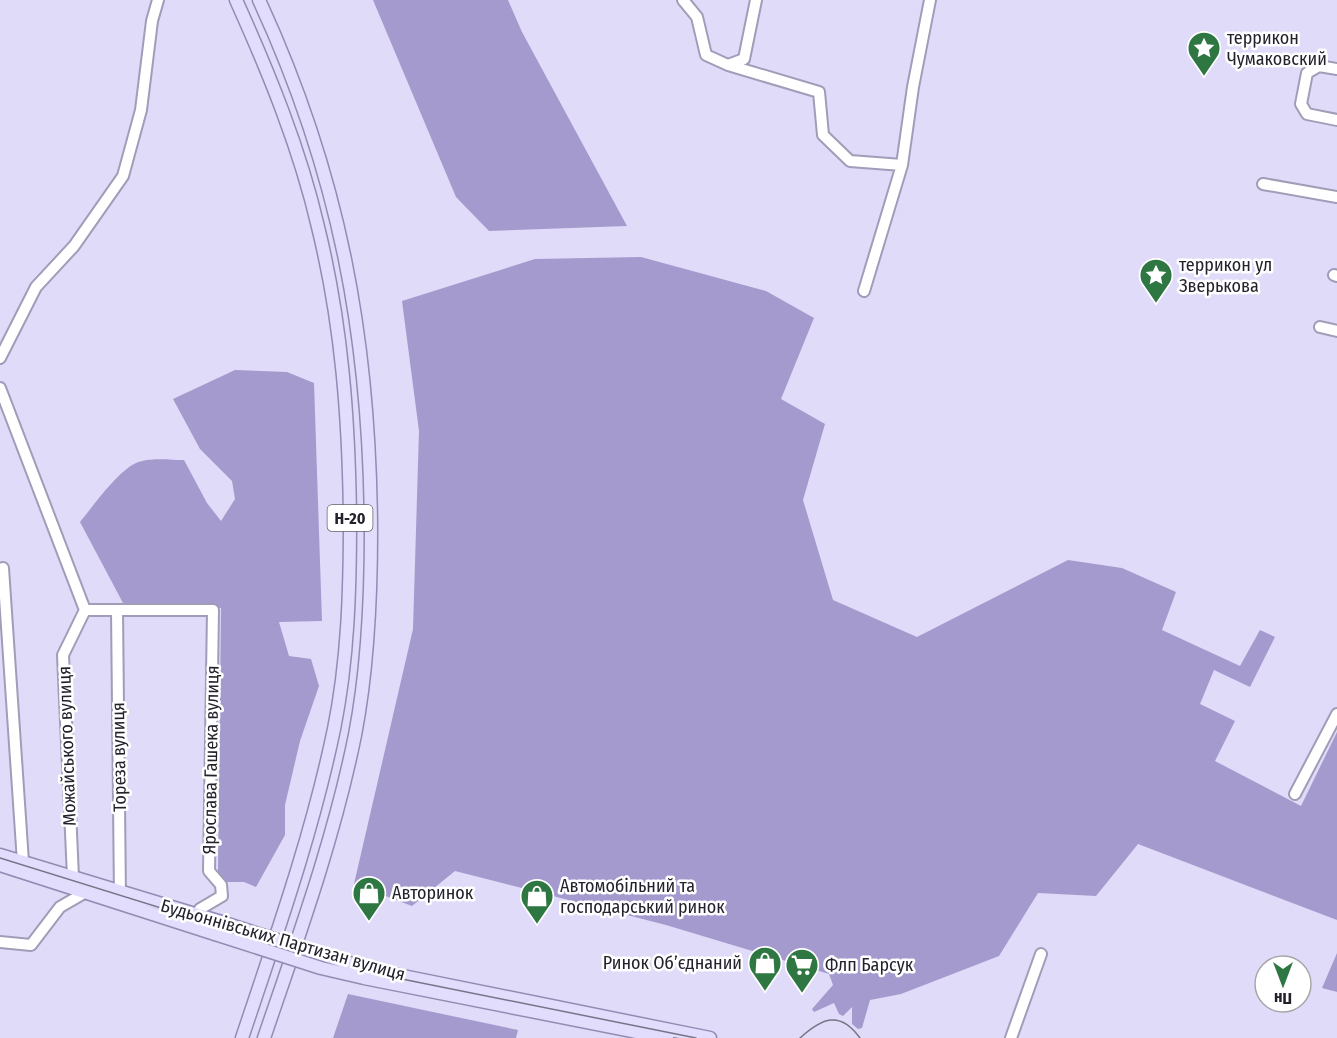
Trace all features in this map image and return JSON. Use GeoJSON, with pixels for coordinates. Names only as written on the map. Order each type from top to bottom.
{"type":"FeatureCollection","features":[{"type":"Feature","properties":{"kind":"main road","name":"Н-20"},"geometry":{"type":"LineString","coordinates":[[236,0],[281,107],[301,167],[318,227],[335,309],[347,408],[350,563],[343,675],[320,793],[302,856],[242,1038]]}},
{"type":"Feature","properties":{"kind":"main road","name":"Н-20"},"geometry":{"type":"LineString","coordinates":[[260,0],[301,99],[338,223],[354,300],[362,356],[370,479],[368,632],[356,732],[323,862],[264,1038]]}},
{"type":"Feature","properties":{"kind":"main road","name":"Будьоннівських Партизан вулиця"},"geometry":{"type":"LineString","coordinates":[[0,855],[21,867],[120,897],[198,916],[217,928],[321,968],[366,974],[710,1038]]}},
{"type":"Feature","properties":{"kind":"main road","name":"Будьоннівських Партизан вулиця"},"geometry":{"type":"LineString","coordinates":[[0,866],[21,867]]}},
{"type":"Feature","properties":{"kind":"main road","name":"Будьоннівських Партизан вулиця"},"geometry":{"type":"LineString","coordinates":[[120,897],[188,925],[217,928]]}},
{"type":"Feature","properties":{"kind":"main road","name":"Будьоннівських Партизан вулиця"},"geometry":{"type":"LineString","coordinates":[[366,974],[667,1038]]}},
{"type":"Feature","properties":{"kind":"street"},"geometry":{"type":"LineString","coordinates":[[0,358],[36,287],[74,246],[123,176],[141,110],[152,21],[158,0]]}},
{"type":"Feature","properties":{"kind":"street"},"geometry":{"type":"LineString","coordinates":[[728,65],[744,59],[756,0]]}},
{"type":"Feature","properties":{"kind":"street"},"geometry":{"type":"LineString","coordinates":[[864,291],[876,259],[874,252],[902,165],[913,87],[930,0]]}},
{"type":"Feature","properties":{"kind":"street"},"geometry":{"type":"LineString","coordinates":[[688,2],[697,17],[706,55],[728,65],[819,92],[823,135],[850,161],[902,165]]}},
{"type":"Feature","properties":{"kind":"street"},"geometry":{"type":"LineString","coordinates":[[1337,69],[1319,66],[1307,73],[1301,104],[1307,114],[1337,120]]}},
{"type":"Feature","properties":{"kind":"street"},"geometry":{"type":"LineString","coordinates":[[1263,184],[1337,196]]}},
{"type":"Feature","properties":{"kind":"street"},"geometry":{"type":"LineString","coordinates":[[1320,327],[1337,331]]}},
{"type":"Feature","properties":{"kind":"street"},"geometry":{"type":"LineString","coordinates":[[0,388],[85,610],[117,610]]}},
{"type":"Feature","properties":{"kind":"street"},"geometry":{"type":"LineString","coordinates":[[3,567],[21,867]]}},
{"type":"Feature","properties":{"kind":"street","name":"Можайського вулиця"},"geometry":{"type":"LineString","coordinates":[[71,882],[63,655],[85,610]]}},
{"type":"Feature","properties":{"kind":"street","name":"Ярослава Гашека вулиця"},"geometry":{"type":"LineString","coordinates":[[117,610],[213,610],[209,871],[221,885],[222,896],[200,909],[198,916],[188,925]]}},
{"type":"Feature","properties":{"kind":"street","name":"Тореза вулиця"},"geometry":{"type":"LineString","coordinates":[[117,610],[120,897]]}},
{"type":"Feature","properties":{"kind":"street"},"geometry":{"type":"LineString","coordinates":[[1295,794],[1337,714]]}},
{"type":"Feature","properties":{"kind":"street"},"geometry":{"type":"LineString","coordinates":[[0,942],[31,945],[60,907],[87,887]]}},
{"type":"Feature","properties":{"kind":"street"},"geometry":{"type":"LineString","coordinates":[[1011,1038],[1041,954]]}},
{"type":"Feature","properties":{"kind":"shaded area"},"geometry":{"type":"Polygon","coordinates":[[[373,0],[508,0],[522,32],[627,226],[489,231],[456,197],[373,0]]]}},
{"type":"Feature","properties":{"kind":"shaded area"},"geometry":{"type":"Polygon","coordinates":[[[641,257],[766,291],[814,318],[781,399],[825,424],[803,500],[833,600],[917,637],[1068,560],[1122,568],[1176,592],[1162,630],[1240,666],[1260,630],[1275,637],[1250,687],[1214,670],[1200,704],[1235,721],[1215,761],[1301,806],[1337,732],[1337,920],[1138,844],[1096,896],[1038,893],[999,956],[901,994],[870,1000],[862,1028],[858,1029],[852,1024],[852,1007],[843,1016],[839,1014],[834,1003],[814,1012],[812,1009],[833,985],[829,974],[666,925],[455,871],[412,906],[354,884],[413,629],[419,431],[402,301],[535,259],[641,257]]]}},
{"type":"Feature","properties":{"kind":"shaded area"},"geometry":{"type":"Polygon","coordinates":[[[235,370],[287,372],[314,383],[322,621],[279,622],[289,656],[311,659],[319,686],[300,741],[285,805],[285,835],[256,887],[244,882],[220,882],[218,871],[221,608],[123,603],[80,522],[106,490],[129,467],[141,461],[160,459],[184,460],[207,503],[221,521],[235,499],[232,481],[200,449],[173,399],[235,370]]]}},
{"type":"Feature","properties":{"kind":"shaded area"},"geometry":{"type":"Polygon","coordinates":[[[1337,953],[1337,992],[1322,988],[1337,953]]]}},
{"type":"Feature","properties":{"kind":"shaded area"},"geometry":{"type":"Polygon","coordinates":[[[348,994],[518,1030],[516,1038],[333,1038],[348,994]]]}},
{"type":"Feature","properties":{"kind":"tram line"},"geometry":{"type":"LineString","coordinates":[[0,858],[367,972],[696,1038]]}},
{"type":"Feature","properties":{"kind":"tram line"},"geometry":{"type":"LineString","coordinates":[[800,1038],[816,1026],[831,1020],[845,1023],[860,1038]]}},
{"type":"Feature","properties":{"kind":"place","name":"террикон Чумаковский"},"geometry":{"type":"Point","coordinates":[1204,77]}},
{"type":"Feature","properties":{"kind":"place","name":"террикон ул Зверькова"},"geometry":{"type":"Point","coordinates":[1156,304]}},
{"type":"Feature","properties":{"kind":"place","name":"Авторинок"},"geometry":{"type":"Point","coordinates":[369,922]}},
{"type":"Feature","properties":{"kind":"place","name":"Автомобільний та господарський ринок"},"geometry":{"type":"Point","coordinates":[537,925]}},
{"type":"Feature","properties":{"kind":"place","name":"Ринок Обʼєднаний"},"geometry":{"type":"Point","coordinates":[765,992]}},
{"type":"Feature","properties":{"kind":"place","name":"Флп Барсук"},"geometry":{"type":"Point","coordinates":[802,994]}}]}
